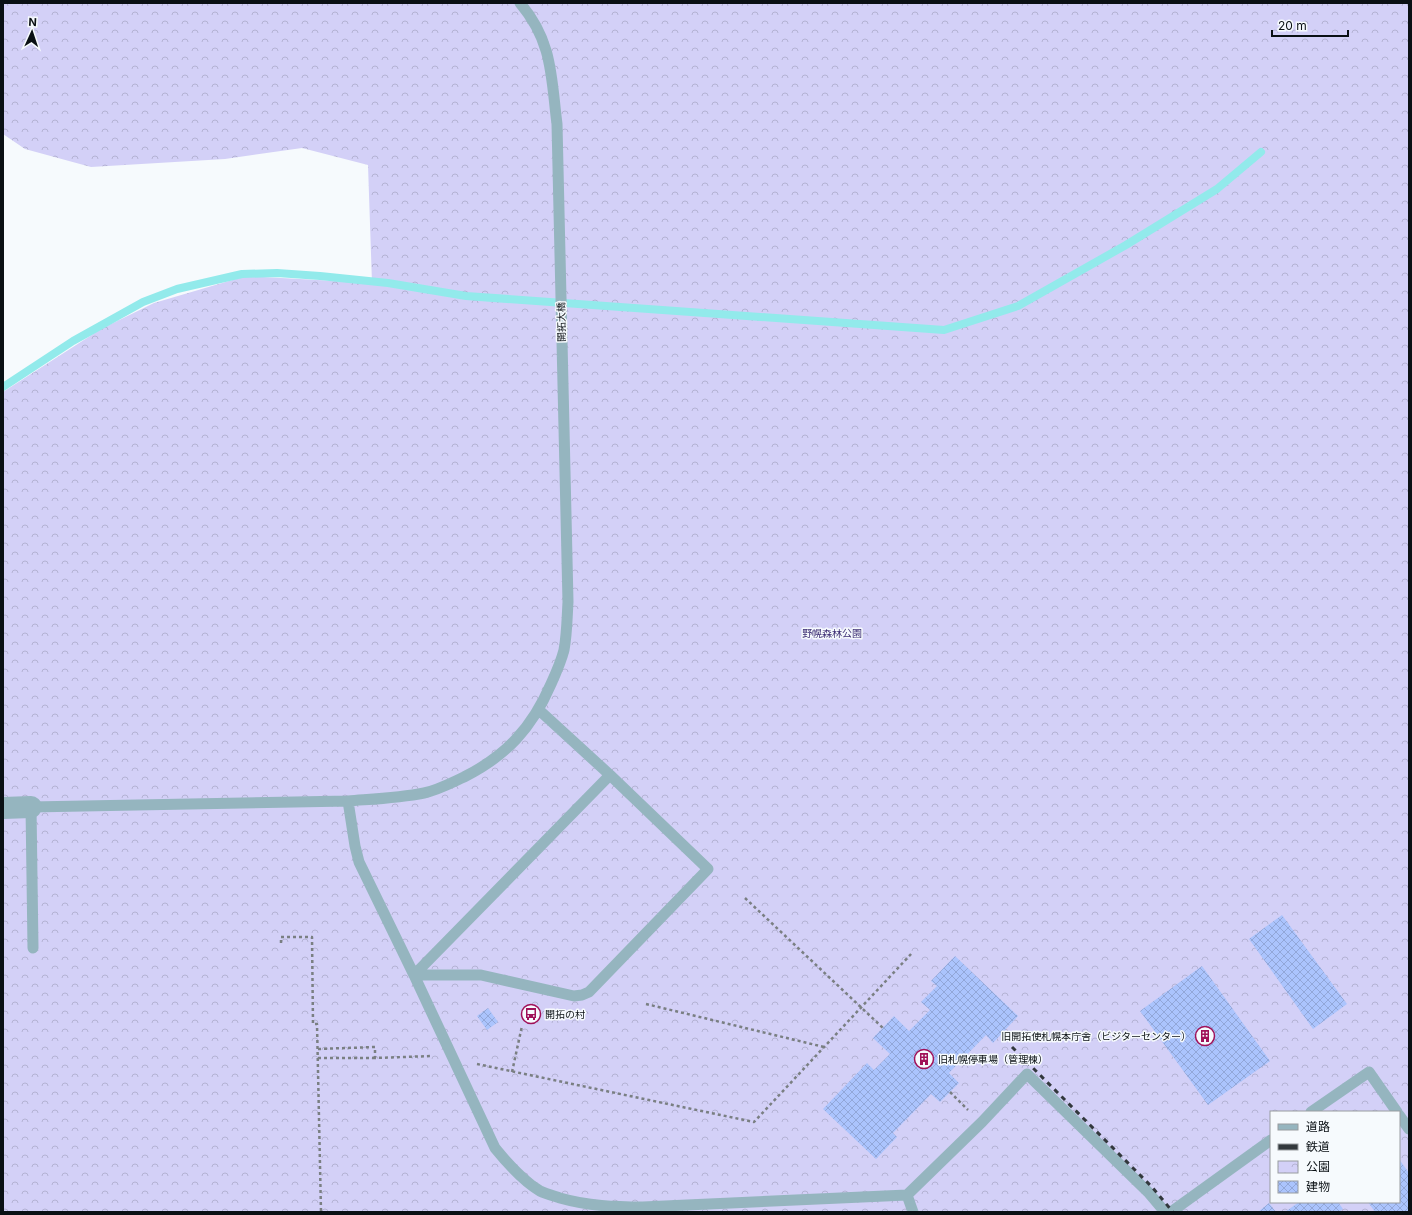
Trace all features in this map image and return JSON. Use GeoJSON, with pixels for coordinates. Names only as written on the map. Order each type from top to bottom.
{"type":"FeatureCollection","features":[{"type":"Feature","properties":{"kind":"street"},"geometry":{"type":"LineString","coordinates":[[3,808],[31,807]]}},
{"type":"Feature","properties":{"kind":"lane","name":"開拓大橋"},"geometry":{"type":"LineString","coordinates":[[31,807],[348,801],[390,798],[425,792],[451,783],[477,771],[501,755],[516,741],[539,710],[557,672],[564,650],[567,630],[568,602],[557,124],[550,61],[544,43],[535,25],[520,3]]}},
{"type":"Feature","properties":{"kind":"lane"},"geometry":{"type":"LineString","coordinates":[[414,975],[481,975],[574,996],[582,995],[590,992],[708,869],[610,775],[539,710]]}},
{"type":"Feature","properties":{"kind":"lane"},"geometry":{"type":"LineString","coordinates":[[414,975],[610,775]]}},
{"type":"Feature","properties":{"kind":"lane"},"geometry":{"type":"LineString","coordinates":[[348,801],[359,862],[495,1148],[509,1165],[541,1192],[573,1202],[622,1207],[907,1195],[982,1122],[1027,1074],[1148,1192],[1165,1212]]}},
{"type":"Feature","properties":{"kind":"lane"},"geometry":{"type":"LineString","coordinates":[[31,807],[34,948]]}},
{"type":"Feature","properties":{"kind":"lane"},"geometry":{"type":"LineString","coordinates":[[1312,1111],[1369,1072],[1396,1111]]}},
{"type":"Feature","properties":{"kind":"lane"},"geometry":{"type":"LineString","coordinates":[[1400,1116],[1409,1129]]}},
{"type":"Feature","properties":{"kind":"lane"},"geometry":{"type":"LineString","coordinates":[[1171,1212],[1270,1141]]}},
{"type":"Feature","properties":{"kind":"lane"},"geometry":{"type":"LineString","coordinates":[[907,1195],[913,1212]]}},
{"type":"Feature","properties":{"kind":"path"},"geometry":{"type":"LineString","coordinates":[[745,898],[883,1028]]}},
{"type":"Feature","properties":{"kind":"path"},"geometry":{"type":"LineString","coordinates":[[281,943],[281,937],[312,937],[313,1024],[317,1024],[318,1049],[321,1212]]}},
{"type":"Feature","properties":{"kind":"path"},"geometry":{"type":"LineString","coordinates":[[474,1064],[754,1122],[912,953]]}},
{"type":"Feature","properties":{"kind":"path"},"geometry":{"type":"LineString","coordinates":[[646,1004],[824,1047]]}},
{"type":"Feature","properties":{"kind":"path"},"geometry":{"type":"LineString","coordinates":[[512,1072],[522,1026]]}},
{"type":"Feature","properties":{"kind":"path"},"geometry":{"type":"LineString","coordinates":[[318,1049],[375,1048],[375,1058]]}},
{"type":"Feature","properties":{"kind":"path"},"geometry":{"type":"LineString","coordinates":[[318,1058],[435,1056]]}},
{"type":"Feature","properties":{"kind":"path"},"geometry":{"type":"LineString","coordinates":[[950,1092],[982,1122]]}},
{"type":"Feature","properties":{"kind":"green space","name":"野幌森林公園"},"geometry":{"type":"Polygon","coordinates":[[[3,3],[1409,3],[1409,1212],[3,1212],[3,392],[101,329],[154,303],[246,276],[372,283],[368,165],[302,148],[225,159],[91,167],[25,149],[3,134],[3,3]]]}},
{"type":"Feature","properties":{"kind":"building"},"geometry":{"type":"Polygon","coordinates":[[[1282,915],[1347,1004],[1313,1029],[1249,939],[1282,915]]]}},
{"type":"Feature","properties":{"kind":"building","name":"旧札幌停車場（管理棟）"},"geometry":{"type":"Polygon","coordinates":[[[955,956],[1018,1016],[993,1043],[986,1035],[949,1073],[959,1083],[940,1102],[931,1094],[893,1133],[897,1137],[876,1159],[823,1109],[867,1063],[874,1070],[890,1054],[873,1038],[894,1016],[909,1031],[930,1010],[921,1002],[937,986],[931,981],[955,956]]]}},
{"type":"Feature","properties":{"kind":"building","name":"旧開拓使札幌本庁舎（ビジターセンター）"},"geometry":{"type":"Polygon","coordinates":[[[1202,966],[1270,1061],[1208,1105],[1140,1011],[1202,966]]]}},
{"type":"Feature","properties":{"kind":"building"},"geometry":{"type":"Polygon","coordinates":[[[488,1008],[498,1022],[487,1030],[477,1016],[488,1008]]]}},
{"type":"Feature","properties":{"kind":"building"},"geometry":{"type":"Polygon","coordinates":[[[1400,1160],[1409,1173],[1409,1212],[1375,1212],[1369,1203],[1400,1203],[1400,1160]]]}},
{"type":"Feature","properties":{"kind":"building"},"geometry":{"type":"Polygon","coordinates":[[[1269,1203],[1276,1212],[1258,1212],[1269,1203]]]}},
{"type":"Feature","properties":{"kind":"building"},"geometry":{"type":"Polygon","coordinates":[[[1298,1203],[1339,1203],[1343,1209],[1339,1212],[1285,1212],[1298,1203]]]}},
{"type":"Feature","properties":{"kind":"waterway"},"geometry":{"type":"LineString","coordinates":[[3,387],[73,341],[143,302],[177,289],[242,274],[277,273],[320,276],[388,283],[466,296],[944,330],[1018,306],[1126,245],[1217,189],[1261,152]]}},
{"type":"Feature","properties":{"kind":"railway"},"geometry":{"type":"LineString","coordinates":[[1012,1047],[1152,1187],[1173,1212]]}},
{"type":"Feature","properties":{"kind":"place","name":"開拓の村"},"geometry":{"type":"Point","coordinates":[531,1014]}},
{"type":"Feature","properties":{"kind":"place","name":"旧開拓使札幌本庁舎（ビジターセンター）"},"geometry":{"type":"Point","coordinates":[1205,1036]}},
{"type":"Feature","properties":{"kind":"place","name":"旧札幌停車場（管理棟）"},"geometry":{"type":"Point","coordinates":[924,1059]}}]}
